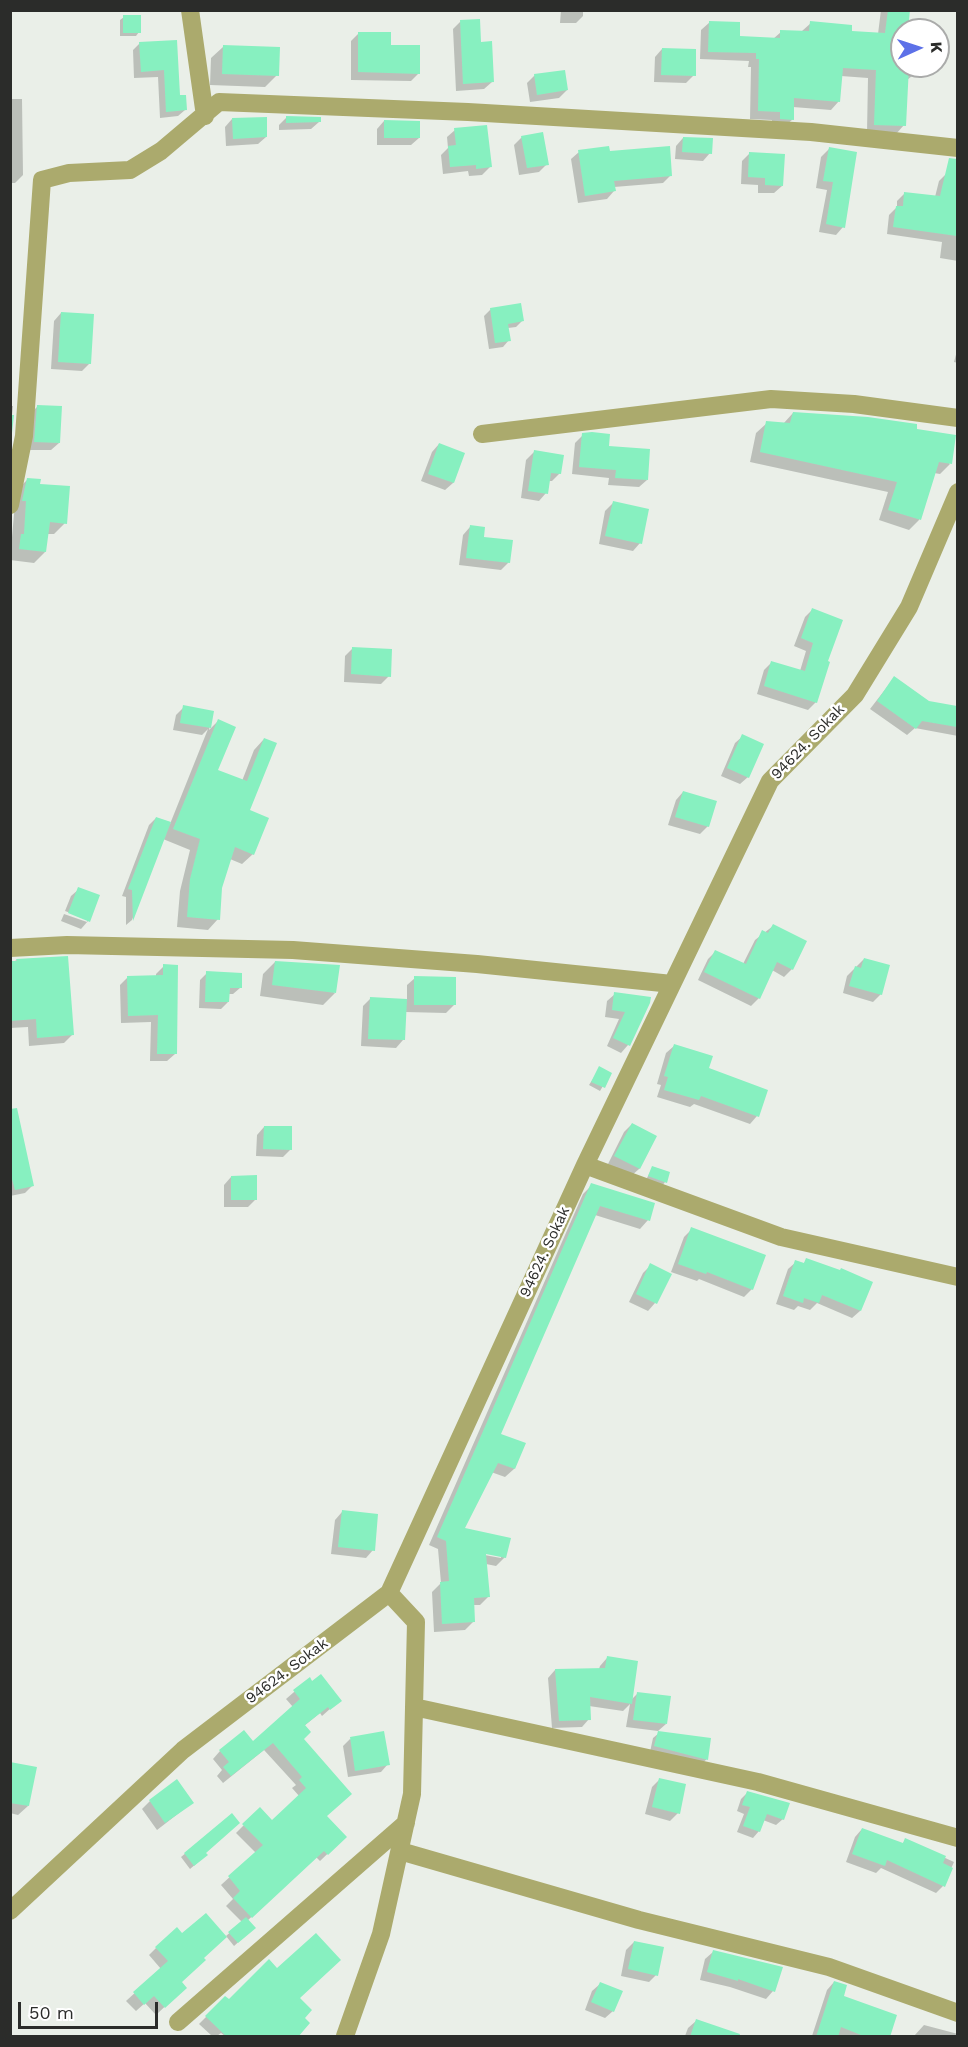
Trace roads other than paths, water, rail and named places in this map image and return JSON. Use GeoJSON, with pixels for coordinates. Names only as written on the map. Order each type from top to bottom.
{"type":"FeatureCollection","features":[{"type":"Feature","properties":{"kind":"street"},"geometry":{"type":"LineString","coordinates":[[189,10],[205,116]]}},
{"type":"Feature","properties":{"kind":"street"},"geometry":{"type":"LineString","coordinates":[[10,506],[24,436],[42,180],[69,173],[130,170],[161,151],[219,102],[468,112],[811,132],[957,147]]}},
{"type":"Feature","properties":{"kind":"street"},"geometry":{"type":"LineString","coordinates":[[482,434],[771,399],[854,404],[957,418]]}},
{"type":"Feature","properties":{"kind":"street","name":"94624. Sokak"},"geometry":{"type":"LineString","coordinates":[[10,1911],[183,1750],[389,1593],[585,1165],[770,781],[855,695],[909,607],[957,492]]}},
{"type":"Feature","properties":{"kind":"street"},"geometry":{"type":"LineString","coordinates":[[10,948],[67,945],[293,950],[477,964],[672,984]]}},
{"type":"Feature","properties":{"kind":"street"},"geometry":{"type":"LineString","coordinates":[[585,1165],[781,1237],[957,1277]]}},
{"type":"Feature","properties":{"kind":"street"},"geometry":{"type":"LineString","coordinates":[[345,2037],[381,1934],[412,1794],[416,1622],[389,1593]]}},
{"type":"Feature","properties":{"kind":"street"},"geometry":{"type":"LineString","coordinates":[[414,1707],[758,1782],[957,1838]]}},
{"type":"Feature","properties":{"kind":"street"},"geometry":{"type":"LineString","coordinates":[[178,2022],[406,1823]]}},
{"type":"Feature","properties":{"kind":"street"},"geometry":{"type":"LineString","coordinates":[[400,1851],[639,1920],[829,1966],[957,2013]]}}]}
